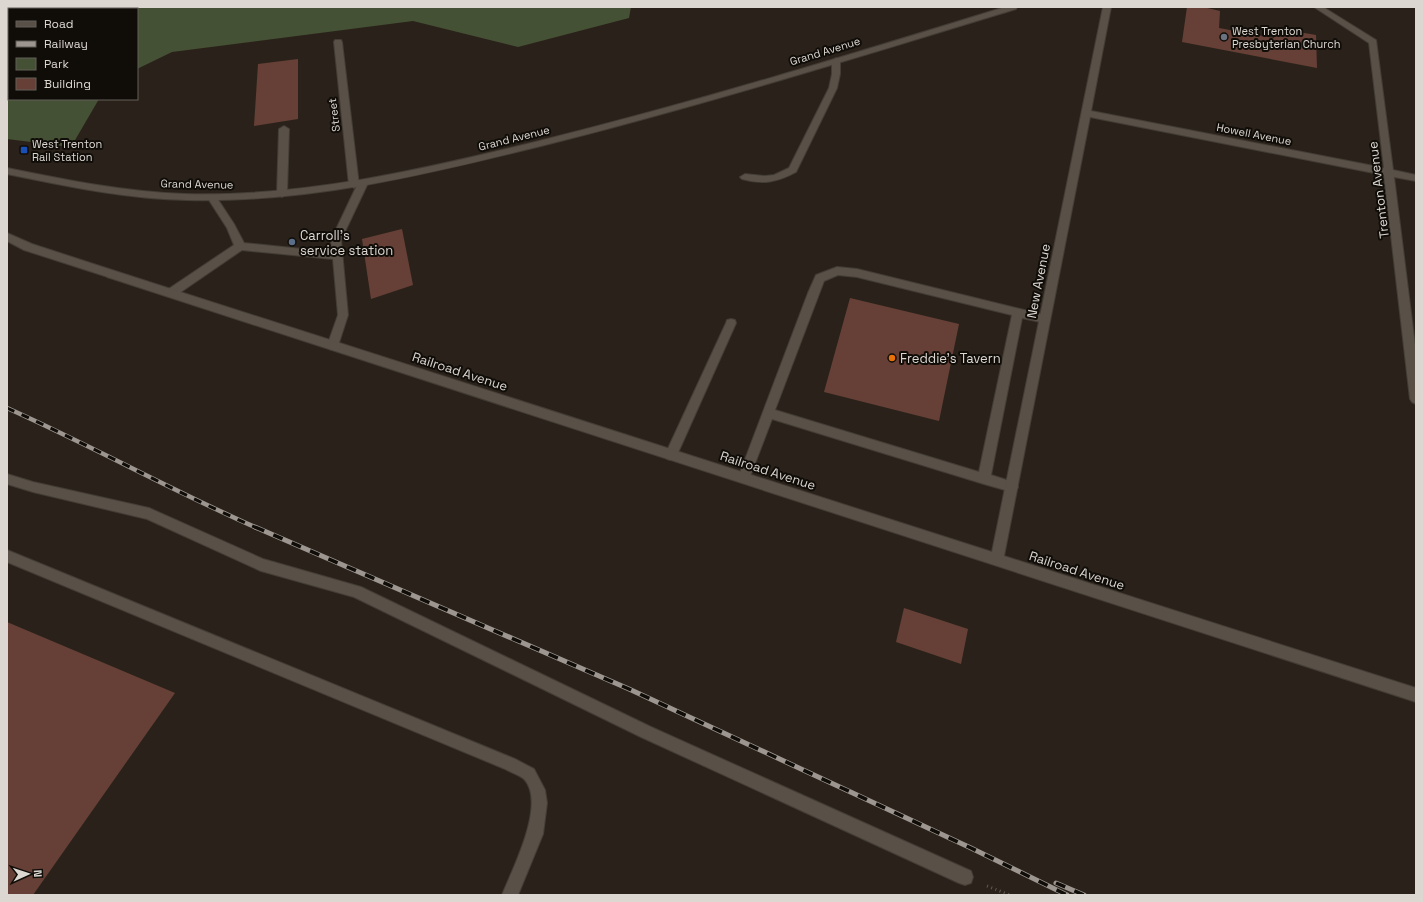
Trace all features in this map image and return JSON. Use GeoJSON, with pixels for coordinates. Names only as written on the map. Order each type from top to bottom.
{"type":"FeatureCollection","features":[{"type":"Feature","properties":{"kind":"street","name":"Grand Avenue"},"geometry":{"type":"LineString","coordinates":[[7,171],[105,190],[184,197],[282,194],[358,184],[467,162],[678,108],[1013,7]]}},
{"type":"Feature","properties":{"kind":"street","name":"New Avenue"},"geometry":{"type":"LineString","coordinates":[[997,560],[1107,7]]}},
{"type":"Feature","properties":{"kind":"street","name":"Trenton Avenue"},"geometry":{"type":"LineString","coordinates":[[1318,7],[1373,42],[1416,399]]}},
{"type":"Feature","properties":{"kind":"street","name":"Street"},"geometry":{"type":"LineString","coordinates":[[338,42],[358,184]]}},
{"type":"Feature","properties":{"kind":"street"},"geometry":{"type":"LineString","coordinates":[[745,177],[770,180],[780,177],[793,170],[833,88],[836,74],[836,61]]}},
{"type":"Feature","properties":{"kind":"street","name":"Howell Avenue"},"geometry":{"type":"LineString","coordinates":[[1086,113],[1416,178]]}},
{"type":"Feature","properties":{"kind":"street"},"geometry":{"type":"LineString","coordinates":[[282,194],[284,129]]}},
{"type":"Feature","properties":{"kind":"street"},"geometry":{"type":"LineString","coordinates":[[333,346],[343,315],[336,240],[358,184]]}},
{"type":"Feature","properties":{"kind":"street"},"geometry":{"type":"LineString","coordinates":[[212,196],[223,216],[236,233],[240,246]]}},
{"type":"Feature","properties":{"kind":"street","name":"Railroad Avenue"},"geometry":{"type":"LineString","coordinates":[[7,237],[28,247],[1416,695]]}},
{"type":"Feature","properties":{"kind":"street"},"geometry":{"type":"LineString","coordinates":[[172,293],[240,246],[337,256]]}},
{"type":"Feature","properties":{"kind":"street"},"geometry":{"type":"LineString","coordinates":[[744,478],[820,278],[837,271],[857,273],[1045,319]]}},
{"type":"Feature","properties":{"kind":"street"},"geometry":{"type":"LineString","coordinates":[[984,479],[1018,312]]}},
{"type":"Feature","properties":{"kind":"street"},"geometry":{"type":"LineString","coordinates":[[671,455],[731,323]]}},
{"type":"Feature","properties":{"kind":"street"},"geometry":{"type":"LineString","coordinates":[[768,413],[1012,487]]}},
{"type":"Feature","properties":{"kind":"street"},"geometry":{"type":"LineString","coordinates":[[7,479],[33,487],[149,514],[261,565],[356,591],[646,732],[965,877]]}},
{"type":"Feature","properties":{"kind":"street"},"geometry":{"type":"LineString","coordinates":[[7,556],[281,668],[510,764],[529,774],[537,790],[539,804],[536,834],[510,895]]}},
{"type":"Feature","properties":{"kind":"green space"},"geometry":{"type":"Polygon","coordinates":[[[7,7],[631,7],[629,18],[518,47],[413,21],[172,52],[138,69],[138,8],[8,8],[8,100],[98,100],[71,147],[7,139],[7,7]]]}},
{"type":"Feature","properties":{"kind":"building","name":"West Trenton Presbyterian Church"},"geometry":{"type":"Polygon","coordinates":[[[1187,7],[1203,7],[1220,11],[1219,28],[1274,38],[1275,28],[1316,35],[1317,68],[1182,42],[1187,7]]]}},
{"type":"Feature","properties":{"kind":"building"},"geometry":{"type":"Polygon","coordinates":[[[298,59],[298,119],[254,126],[258,64],[298,59]]]}},
{"type":"Feature","properties":{"kind":"building"},"geometry":{"type":"Polygon","coordinates":[[[402,229],[413,285],[371,299],[362,239],[402,229]]]}},
{"type":"Feature","properties":{"kind":"building","name":"Freddie's Tavern"},"geometry":{"type":"Polygon","coordinates":[[[850,298],[959,324],[939,421],[824,392],[850,298]]]}},
{"type":"Feature","properties":{"kind":"building"},"geometry":{"type":"Polygon","coordinates":[[[904,608],[968,629],[961,664],[896,642],[904,608]]]}},
{"type":"Feature","properties":{"kind":"building"},"geometry":{"type":"Polygon","coordinates":[[[7,622],[175,693],[33,895],[7,895],[7,622]]]}},
{"type":"Feature","properties":{"kind":"railway"},"geometry":{"type":"LineString","coordinates":[[7,408],[257,528]]}},
{"type":"Feature","properties":{"kind":"railway"},"geometry":{"type":"LineString","coordinates":[[255,527],[629,689],[971,848],[1067,895]]}},
{"type":"Feature","properties":{"kind":"railway"},"geometry":{"type":"LineString","coordinates":[[1056,883],[1084,895]]}},
{"type":"Feature","properties":{"kind":"place","name":"West Trenton Presbyterian Church"},"geometry":{"type":"Point","coordinates":[1224,37]}},
{"type":"Feature","properties":{"kind":"place","name":"West Trenton Rail Station"},"geometry":{"type":"Point","coordinates":[24,150]}},
{"type":"Feature","properties":{"kind":"place","name":"Carroll's service station"},"geometry":{"type":"Point","coordinates":[292,242]}},
{"type":"Feature","properties":{"kind":"place","name":"Freddie's Tavern"},"geometry":{"type":"Point","coordinates":[892,358]}}]}
